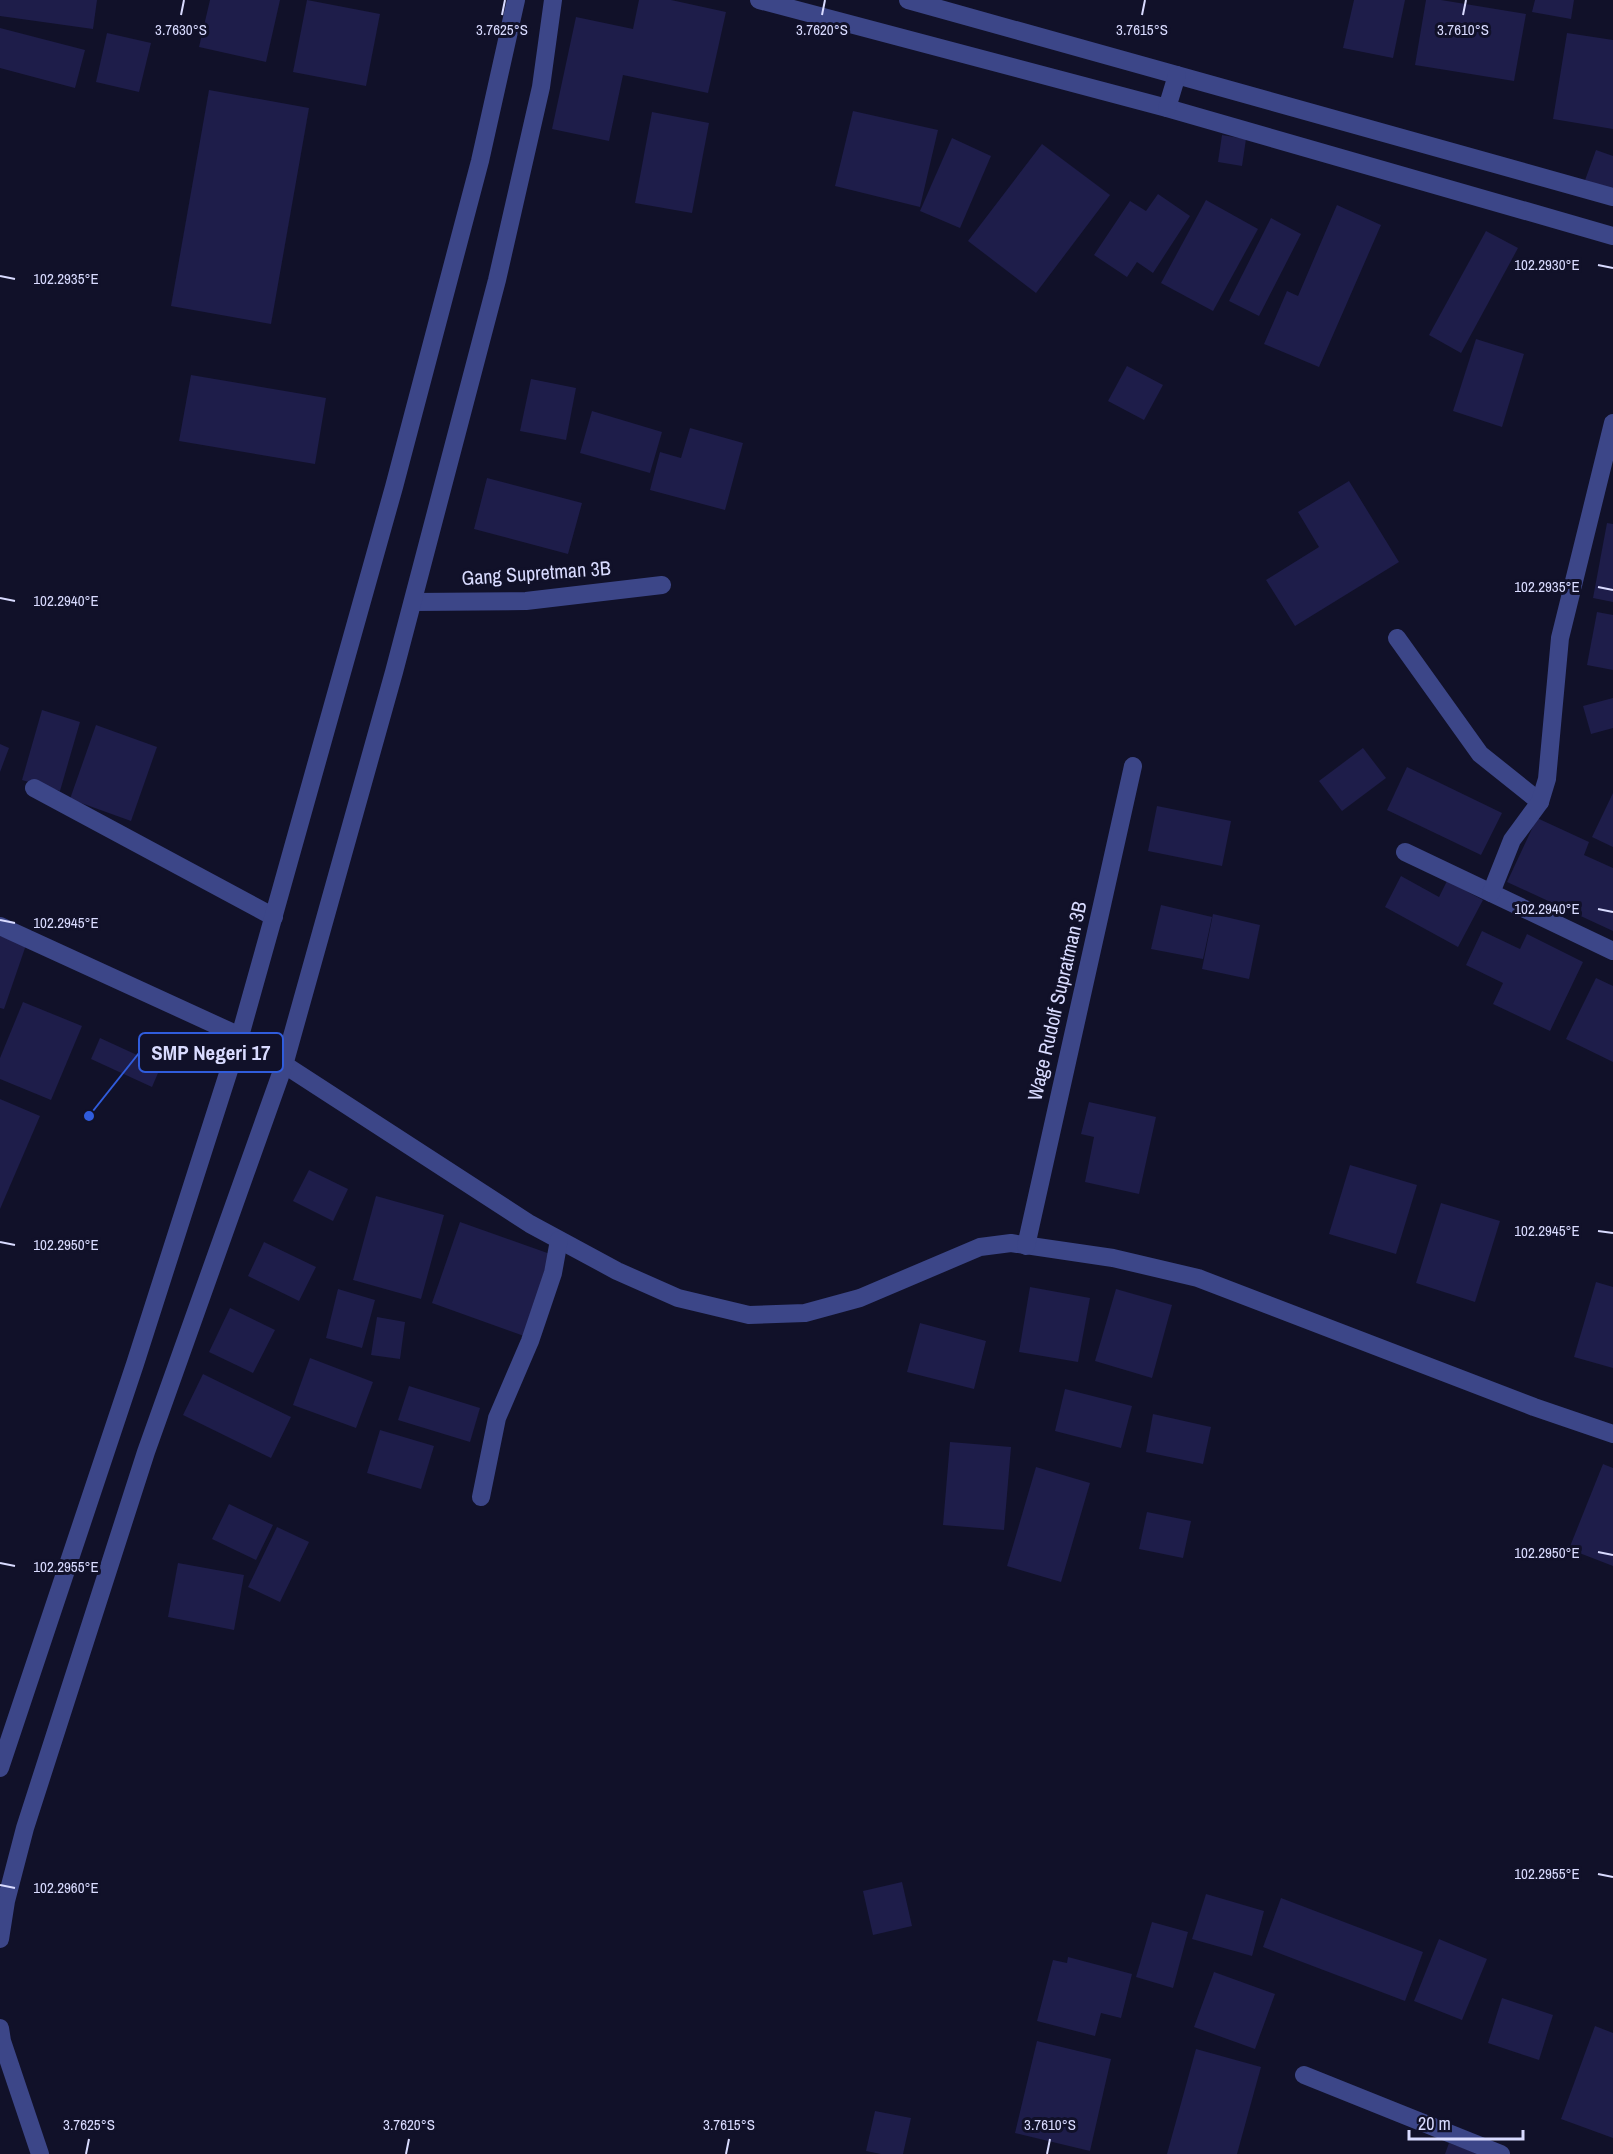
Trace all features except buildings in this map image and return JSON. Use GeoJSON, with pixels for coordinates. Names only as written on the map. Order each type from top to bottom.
{"type":"FeatureCollection","features":[{"type":"Feature","properties":{"kind":"street"},"geometry":{"type":"LineString","coordinates":[[0,1768],[135,1364],[240,1036],[400,465],[480,161],[516,0]]}},
{"type":"Feature","properties":{"kind":"street"},"geometry":{"type":"LineString","coordinates":[[0,1939],[6,1901],[25,1828],[146,1452],[284,1065],[412,602],[497,280],[541,87],[553,0]]}},
{"type":"Feature","properties":{"kind":"street"},"geometry":{"type":"LineString","coordinates":[[759,0],[1167,108],[1613,236]]}},
{"type":"Feature","properties":{"kind":"street"},"geometry":{"type":"LineString","coordinates":[[908,0],[1613,197]]}},
{"type":"Feature","properties":{"kind":"street"},"geometry":{"type":"LineString","coordinates":[[1167,108],[1177,75]]}},
{"type":"Feature","properties":{"kind":"street"},"geometry":{"type":"LineString","coordinates":[[1491,893],[1512,840],[1540,801],[1547,779],[1560,638],[1613,423]]}},
{"type":"Feature","properties":{"kind":"street","name":"Gang Supretman 3B"},"geometry":{"type":"LineString","coordinates":[[412,602],[525,600],[662,585]]}},
{"type":"Feature","properties":{"kind":"street"},"geometry":{"type":"LineString","coordinates":[[1397,638],[1480,754],[1540,801]]}},
{"type":"Feature","properties":{"kind":"street","name":"Wage Rudolf Supratman 3B"},"geometry":{"type":"LineString","coordinates":[[1026,1245],[1133,766]]}},
{"type":"Feature","properties":{"kind":"street"},"geometry":{"type":"LineString","coordinates":[[34,788],[274,917]]}},
{"type":"Feature","properties":{"kind":"street"},"geometry":{"type":"LineString","coordinates":[[1405,852],[1613,951]]}},
{"type":"Feature","properties":{"kind":"street"},"geometry":{"type":"LineString","coordinates":[[0,926],[240,1036],[530,1224],[617,1272],[678,1298],[749,1315],[806,1313],[860,1298],[980,1247],[1011,1242],[1113,1258],[1198,1278],[1534,1407],[1613,1434]]}},
{"type":"Feature","properties":{"kind":"street"},"geometry":{"type":"LineString","coordinates":[[481,1497],[497,1418],[530,1341],[553,1273],[559,1240]]}},
{"type":"Feature","properties":{"kind":"street"},"geometry":{"type":"LineString","coordinates":[[0,2028],[2,2041],[40,2154]]}},
{"type":"Feature","properties":{"kind":"street"},"geometry":{"type":"LineString","coordinates":[[1304,2075],[1501,2154]]}},
{"type":"Feature","properties":{"kind":"place","name":"SMP Negeri 17"},"geometry":{"type":"Point","coordinates":[89,1116]}}]}
